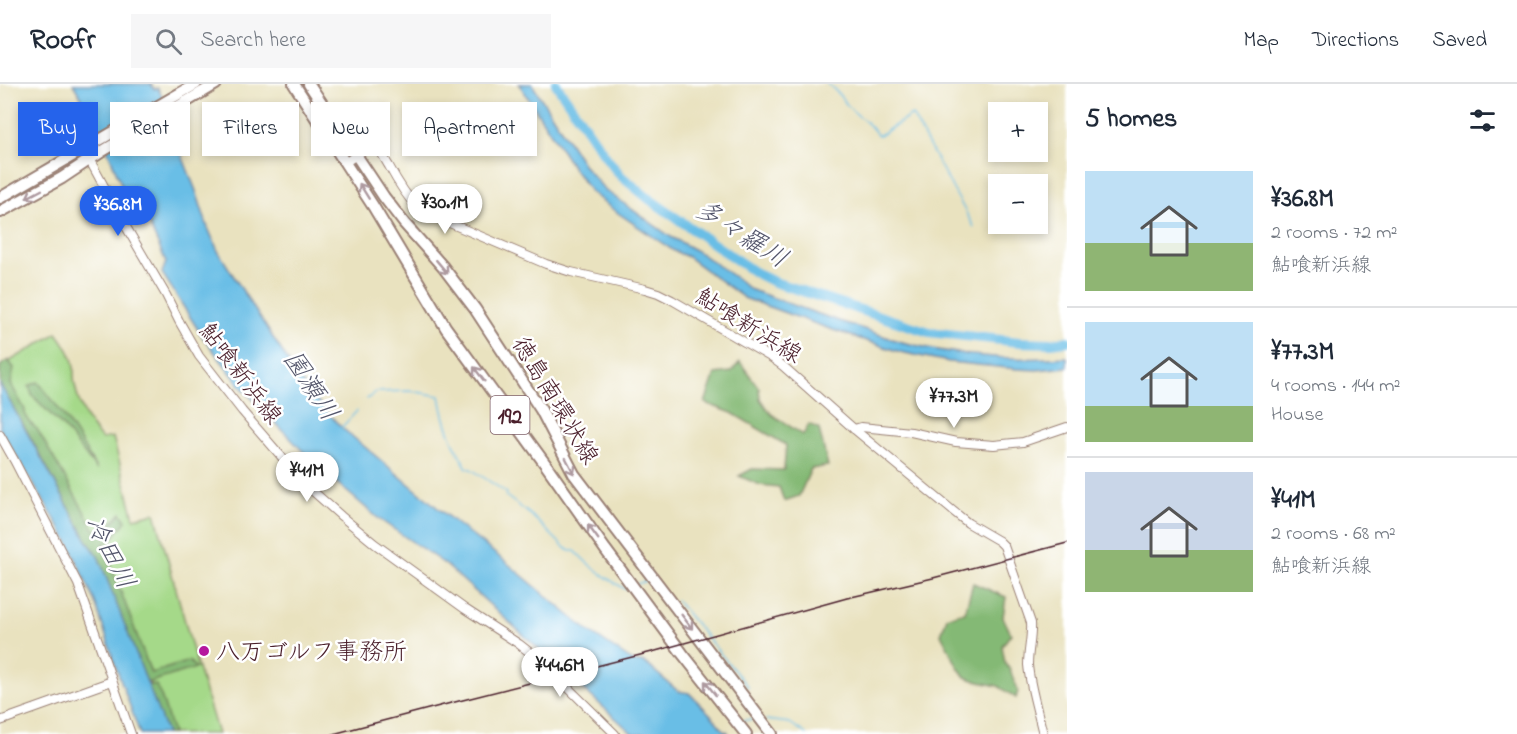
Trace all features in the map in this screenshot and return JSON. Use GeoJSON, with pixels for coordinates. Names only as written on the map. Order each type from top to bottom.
{"type":"FeatureCollection","features":[{"type":"Feature","properties":{"kind":"highway"},"geometry":{"type":"LineString","coordinates":[[173,102],[196,84]]}},
{"type":"Feature","properties":{"kind":"highway"},"geometry":{"type":"LineString","coordinates":[[178,102],[216,84]]}},
{"type":"Feature","properties":{"kind":"highway","name":"徳島南環状線"},"geometry":{"type":"LineString","coordinates":[[294,84],[346,162],[451,335],[605,549],[682,653],[746,734]]}},
{"type":"Feature","properties":{"kind":"highway","name":"徳島南環状線"},"geometry":{"type":"LineString","coordinates":[[309,84],[321,102]]}},
{"type":"Feature","properties":{"kind":"highway"},"geometry":{"type":"LineString","coordinates":[[0,198],[82,156]]}},
{"type":"Feature","properties":{"kind":"highway"},"geometry":{"type":"LineString","coordinates":[[0,212],[62,178],[84,156]]}},
{"type":"Feature","properties":{"kind":"highway","name":"徳島南環状線"},"geometry":{"type":"LineString","coordinates":[[357,156],[404,223],[443,267],[475,309],[541,410],[574,474],[771,733]]}},
{"type":"Feature","properties":{"kind":"main road","name":"鮎喰新浜線"},"geometry":{"type":"LineString","coordinates":[[87,156],[199,356],[242,411],[306,485],[375,544],[542,662],[615,734]]}},
{"type":"Feature","properties":{"kind":"main road"},"geometry":{"type":"LineString","coordinates":[[346,162],[355,156]]}},
{"type":"Feature","properties":{"kind":"main road","name":"鮎喰新浜線"},"geometry":{"type":"LineString","coordinates":[[384,156],[412,203],[419,210],[546,264],[645,289],[672,300],[772,358],[953,511],[968,523],[999,541],[1007,552],[1031,623],[1028,667],[1043,734]]}},
{"type":"Feature","properties":{"kind":"main road"},"geometry":{"type":"LineString","coordinates":[[854,429],[861,427],[911,432],[956,442],[1007,445],[1067,427]]}},
{"type":"Feature","properties":{"kind":"main road"},"geometry":{"type":"LineString","coordinates":[[0,435],[78,584],[131,734]]}},
{"type":"Feature","properties":{"kind":"main road"},"geometry":{"type":"LineString","coordinates":[[0,721],[112,681]]}},
{"type":"Feature","properties":{"kind":"green space"},"geometry":{"type":"Polygon","coordinates":[[[57,333],[72,358],[74,382],[84,414],[102,439],[113,437],[134,518],[155,513],[218,734],[169,734],[102,556],[0,377],[0,367],[57,333]]]}},
{"type":"Feature","properties":{"kind":"green space"},"geometry":{"type":"Polygon","coordinates":[[[8,360],[14,368],[11,384],[25,414],[37,429],[95,530],[107,528],[121,513],[126,521],[110,542],[104,543],[151,673],[189,661],[196,668],[147,683],[98,556],[0,385],[0,366],[8,360]]]}},
{"type":"Feature","properties":{"kind":"green space"},"geometry":{"type":"Polygon","coordinates":[[[740,362],[759,388],[760,399],[771,414],[803,435],[809,424],[819,429],[828,466],[811,469],[799,496],[784,501],[779,487],[760,485],[739,476],[752,469],[784,470],[786,445],[732,413],[705,403],[715,374],[731,372],[740,362]]]}},
{"type":"Feature","properties":{"kind":"green space"},"geometry":{"type":"Polygon","coordinates":[[[38,382],[70,424],[97,470],[65,429],[32,395],[29,386],[38,382]]]}},
{"type":"Feature","properties":{"kind":"green space"},"geometry":{"type":"Polygon","coordinates":[[[973,583],[1006,597],[1003,617],[1011,634],[1002,646],[1005,663],[1018,691],[1016,698],[998,686],[965,677],[941,634],[947,617],[965,612],[973,583]]]}},
{"type":"Feature","properties":{"kind":"green space"},"geometry":{"type":"Polygon","coordinates":[[[147,685],[156,685],[173,734],[166,734],[147,685]]]}},
{"type":"Feature","properties":{"kind":"water"},"geometry":{"type":"Polygon","coordinates":[[[73,84],[151,84],[154,89],[158,88],[164,102],[110,102],[110,156],[182,156],[218,251],[307,390],[341,427],[587,630],[634,662],[644,662],[678,691],[689,693],[729,734],[633,734],[446,565],[379,519],[316,465],[243,389],[202,336],[162,273],[166,262],[140,204],[128,201],[98,127],[98,102],[84,102],[73,84]]]}},
{"type":"Feature","properties":{"kind":"water"},"geometry":{"type":"Polygon","coordinates":[[[519,84],[532,84],[585,167],[605,190],[671,237],[697,251],[749,289],[906,343],[986,356],[1067,357],[1067,367],[1017,369],[949,362],[900,352],[744,298],[688,257],[674,251],[615,211],[591,192],[537,112],[537,102],[531,102],[519,84]]]}},
{"type":"Feature","properties":{"kind":"water"},"geometry":{"type":"Polygon","coordinates":[[[0,384],[98,556],[167,734],[140,734],[95,602],[68,541],[0,429],[0,384]]]}},
{"type":"Feature","properties":{"kind":"waterway","name":"多々羅川"},"geometry":{"type":"LineString","coordinates":[[556,84],[621,176],[649,199],[754,272],[774,282],[929,332],[1019,342],[1067,341]]}},
{"type":"Feature","properties":{"kind":"waterway"},"geometry":{"type":"LineString","coordinates":[[827,84],[837,92],[853,112],[872,127],[877,135],[912,115],[974,227]]}},
{"type":"Feature","properties":{"kind":"waterway"},"geometry":{"type":"LineString","coordinates":[[367,399],[376,392],[411,391],[440,396],[450,434],[467,468],[507,493],[506,496],[531,515],[565,548],[575,551],[605,577],[627,588]]}},
{"type":"Feature","properties":{"kind":"waterway","name":"園瀬川"},"geometry":{"type":"LineString","coordinates":[[341,428],[357,411]]}},
{"type":"Feature","properties":{"kind":"waterway"},"geometry":{"type":"LineString","coordinates":[[637,584],[649,580]]}},
{"type":"Feature","properties":{"kind":"waterway"},"geometry":{"type":"LineString","coordinates":[[676,600],[748,687]]}},
{"type":"Feature","properties":{"kind":"waterway"},"geometry":{"type":"LineString","coordinates":[[742,721],[755,719]]}},
{"type":"Feature","properties":{"kind":"waterway"},"geometry":{"type":"LineString","coordinates":[[766,720],[790,723],[806,734]]}},
{"type":"Feature","properties":{"kind":"railway"},"geometry":{"type":"LineString","coordinates":[[333,734],[652,652],[847,598],[1067,543]]}},
{"type":"Feature","properties":{"kind":"place","name":"八万ゴルフ事務所"},"geometry":{"type":"Point","coordinates":[204,651]}},
{"type":"Feature","properties":{"kind":"water label","name":"冷田川"},"geometry":{"type":"Point","coordinates":[111,552]}}]}
